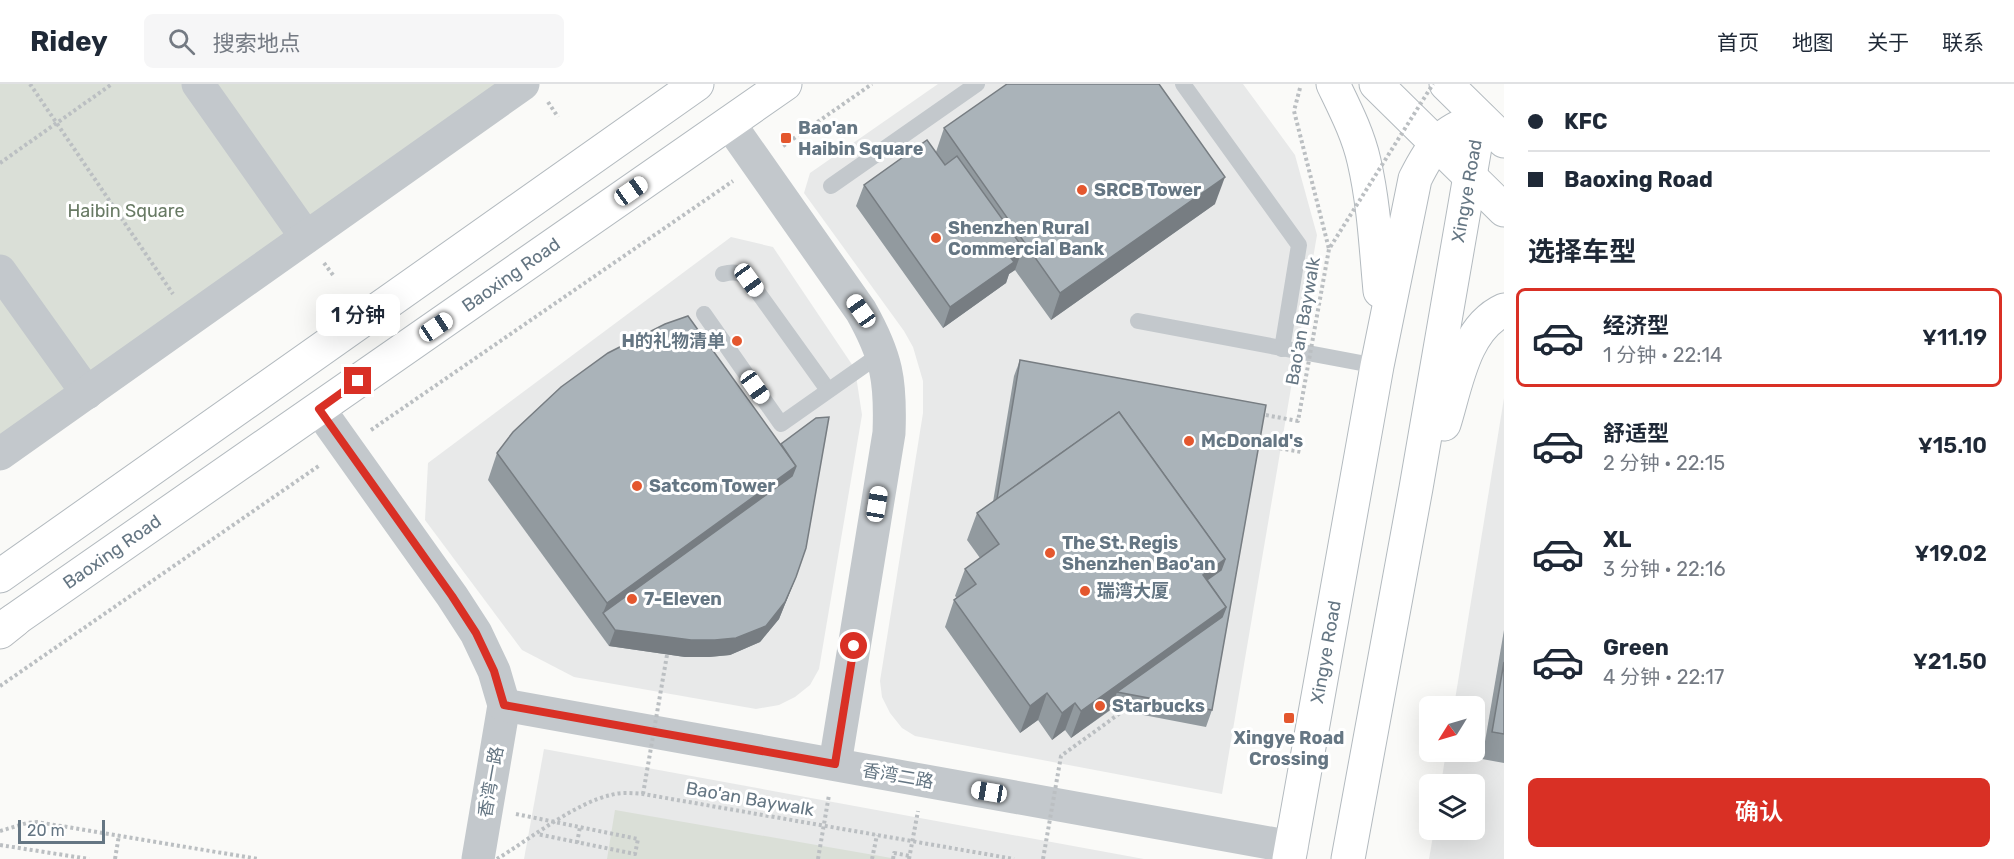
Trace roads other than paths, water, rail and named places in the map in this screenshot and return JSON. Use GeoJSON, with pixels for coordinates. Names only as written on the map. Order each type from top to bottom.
{"type":"FeatureCollection","features":[{"type":"Feature","properties":{"kind":"main road"},"geometry":{"type":"LineString","coordinates":[[0,576],[697,84]]}},
{"type":"Feature","properties":{"kind":"main road","name":"Baoxing Road"},"geometry":{"type":"LineString","coordinates":[[5,627],[785,84]]}},
{"type":"Feature","properties":{"kind":"main road"},"geometry":{"type":"LineString","coordinates":[[1333,84],[1345,108],[1364,160],[1374,224],[1384,330]]}},
{"type":"Feature","properties":{"kind":"main road"},"geometry":{"type":"LineString","coordinates":[[1376,84],[1504,210]]}},
{"type":"Feature","properties":{"kind":"main road"},"geometry":{"type":"LineString","coordinates":[[1446,84],[1504,141]]}},
{"type":"Feature","properties":{"kind":"main road","name":"Xingye Road"},"geometry":{"type":"LineString","coordinates":[[1291,853],[1377,366],[1415,178],[1436,143],[1455,128],[1480,118]]}},
{"type":"Feature","properties":{"kind":"main road","name":"Xingye Road"},"geometry":{"type":"LineString","coordinates":[[1351,858],[1480,118]]}},
{"type":"Feature","properties":{"kind":"main road"},"geometry":{"type":"LineString","coordinates":[[1416,488],[1443,427],[1472,339],[1486,322],[1504,310]]}},
{"type":"Feature","properties":{"kind":"street"},"geometry":{"type":"LineString","coordinates":[[198,84],[306,237]]}},
{"type":"Feature","properties":{"kind":"street"},"geometry":{"type":"LineString","coordinates":[[0,454],[523,84]]}},
{"type":"Feature","properties":{"kind":"street"},"geometry":{"type":"LineString","coordinates":[[729,123],[861,311],[882,353],[888,376],[889,433],[835,764]]}},
{"type":"Feature","properties":{"kind":"street"},"geometry":{"type":"LineString","coordinates":[[0,271],[87,393]]}},
{"type":"Feature","properties":{"kind":"street"},"geometry":{"type":"LineString","coordinates":[[319,409],[476,633],[494,671],[504,705]]}},
{"type":"Feature","properties":{"kind":"street","name":"香湾二路"},"geometry":{"type":"LineString","coordinates":[[504,705],[923,780],[1291,853]]}},
{"type":"Feature","properties":{"kind":"street","name":"香湾一路"},"geometry":{"type":"LineString","coordinates":[[478,859],[504,705]]}},
{"type":"Feature","properties":{"kind":"lane"},"geometry":{"type":"LineString","coordinates":[[831,186],[977,84]]}},
{"type":"Feature","properties":{"kind":"lane"},"geometry":{"type":"LineString","coordinates":[[1183,84],[1299,245],[1282,349]]}},
{"type":"Feature","properties":{"kind":"lane"},"geometry":{"type":"LineString","coordinates":[[723,274],[741,273],[749,280],[828,390]]}},
{"type":"Feature","properties":{"kind":"lane"},"geometry":{"type":"LineString","coordinates":[[704,314],[781,424],[882,353]]}},
{"type":"Feature","properties":{"kind":"lane"},"geometry":{"type":"LineString","coordinates":[[1138,321],[1377,366]]}},
{"type":"Feature","properties":{"kind":"place","name":"Bao'an Haibin Square"},"geometry":{"type":"Point","coordinates":[786,138]}},
{"type":"Feature","properties":{"kind":"place","name":"SRCB Tower"},"geometry":{"type":"Point","coordinates":[1082,190]}},
{"type":"Feature","properties":{"kind":"place","name":"Shenzhen Rural Commercial Bank"},"geometry":{"type":"Point","coordinates":[936,238]}},
{"type":"Feature","properties":{"kind":"place","name":"H的礼物清单"},"geometry":{"type":"Point","coordinates":[737,341]}},
{"type":"Feature","properties":{"kind":"place","name":"McDonald's"},"geometry":{"type":"Point","coordinates":[1189,441]}},
{"type":"Feature","properties":{"kind":"place","name":"Satcom Tower"},"geometry":{"type":"Point","coordinates":[637,486]}},
{"type":"Feature","properties":{"kind":"place","name":"The St. Regis Shenzhen Bao'an"},"geometry":{"type":"Point","coordinates":[1050,553]}},
{"type":"Feature","properties":{"kind":"place","name":"瑞湾大厦"},"geometry":{"type":"Point","coordinates":[1085,591]}},
{"type":"Feature","properties":{"kind":"place","name":"7-Eleven"},"geometry":{"type":"Point","coordinates":[632,599]}},
{"type":"Feature","properties":{"kind":"place","name":"Starbucks"},"geometry":{"type":"Point","coordinates":[1100,706]}},
{"type":"Feature","properties":{"kind":"place","name":"Xingye Road Crossing"},"geometry":{"type":"Point","coordinates":[1289,718]}},
{"type":"Feature","properties":{"kind":"park label","name":"Haibin Square"},"geometry":{"type":"Point","coordinates":[126,211]}}]}
